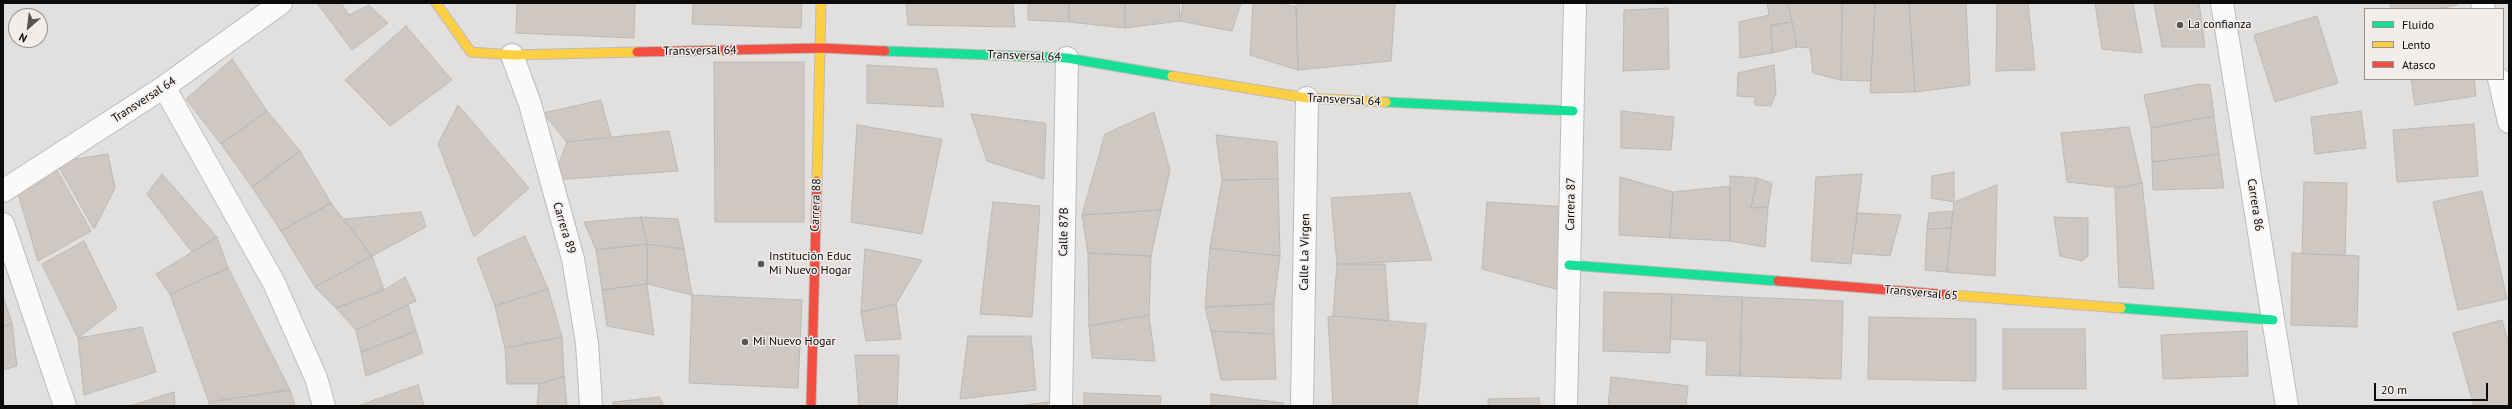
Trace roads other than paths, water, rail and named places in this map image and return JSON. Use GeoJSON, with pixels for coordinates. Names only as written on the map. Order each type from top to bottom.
{"type":"FeatureCollection","features":[{"type":"Feature","properties":{"kind":"street","name":"Transversal 64"},"geometry":{"type":"LineString","coordinates":[[3,191],[164,87],[281,3]]}},
{"type":"Feature","properties":{"kind":"street","name":"Transversal 64"},"geometry":{"type":"LineString","coordinates":[[436,3],[471,52],[512,55],[821,48],[1067,58],[1307,98],[1573,111]]}},
{"type":"Feature","properties":{"kind":"street","name":"Carrera 88"},"geometry":{"type":"LineString","coordinates":[[811,406],[821,3]]}},
{"type":"Feature","properties":{"kind":"street","name":"Carrera 87"},"geometry":{"type":"LineString","coordinates":[[1566,406],[1575,3]]}},
{"type":"Feature","properties":{"kind":"street","name":"Carrera 86"},"geometry":{"type":"LineString","coordinates":[[2222,3],[2287,406]]}},
{"type":"Feature","properties":{"kind":"street","name":"Carrera 89"},"geometry":{"type":"LineString","coordinates":[[512,55],[530,104],[573,259],[587,343],[591,406]]}},
{"type":"Feature","properties":{"kind":"street","name":"Calle 87B"},"geometry":{"type":"LineString","coordinates":[[1061,406],[1067,58]]}},
{"type":"Feature","properties":{"kind":"street"},"geometry":{"type":"LineString","coordinates":[[2500,80],[2509,122]]}},
{"type":"Feature","properties":{"kind":"street"},"geometry":{"type":"LineString","coordinates":[[164,87],[274,283],[316,378],[324,406]]}},
{"type":"Feature","properties":{"kind":"street","name":"Calle La Virgen"},"geometry":{"type":"LineString","coordinates":[[1302,406],[1307,98]]}},
{"type":"Feature","properties":{"kind":"street"},"geometry":{"type":"LineString","coordinates":[[3,224],[65,406]]}},
{"type":"Feature","properties":{"kind":"street","name":"Transversal 65"},"geometry":{"type":"LineString","coordinates":[[1569,265],[2273,320]]}},
{"type":"Feature","properties":{"kind":"place","name":"La confianza"},"geometry":{"type":"Point","coordinates":[2180,25]}},
{"type":"Feature","properties":{"kind":"place","name":"Institución Educ Mi Nuevo Hogar"},"geometry":{"type":"Point","coordinates":[761,264]}},
{"type":"Feature","properties":{"kind":"place","name":"Mi Nuevo Hogar"},"geometry":{"type":"Point","coordinates":[745,342]}}]}
